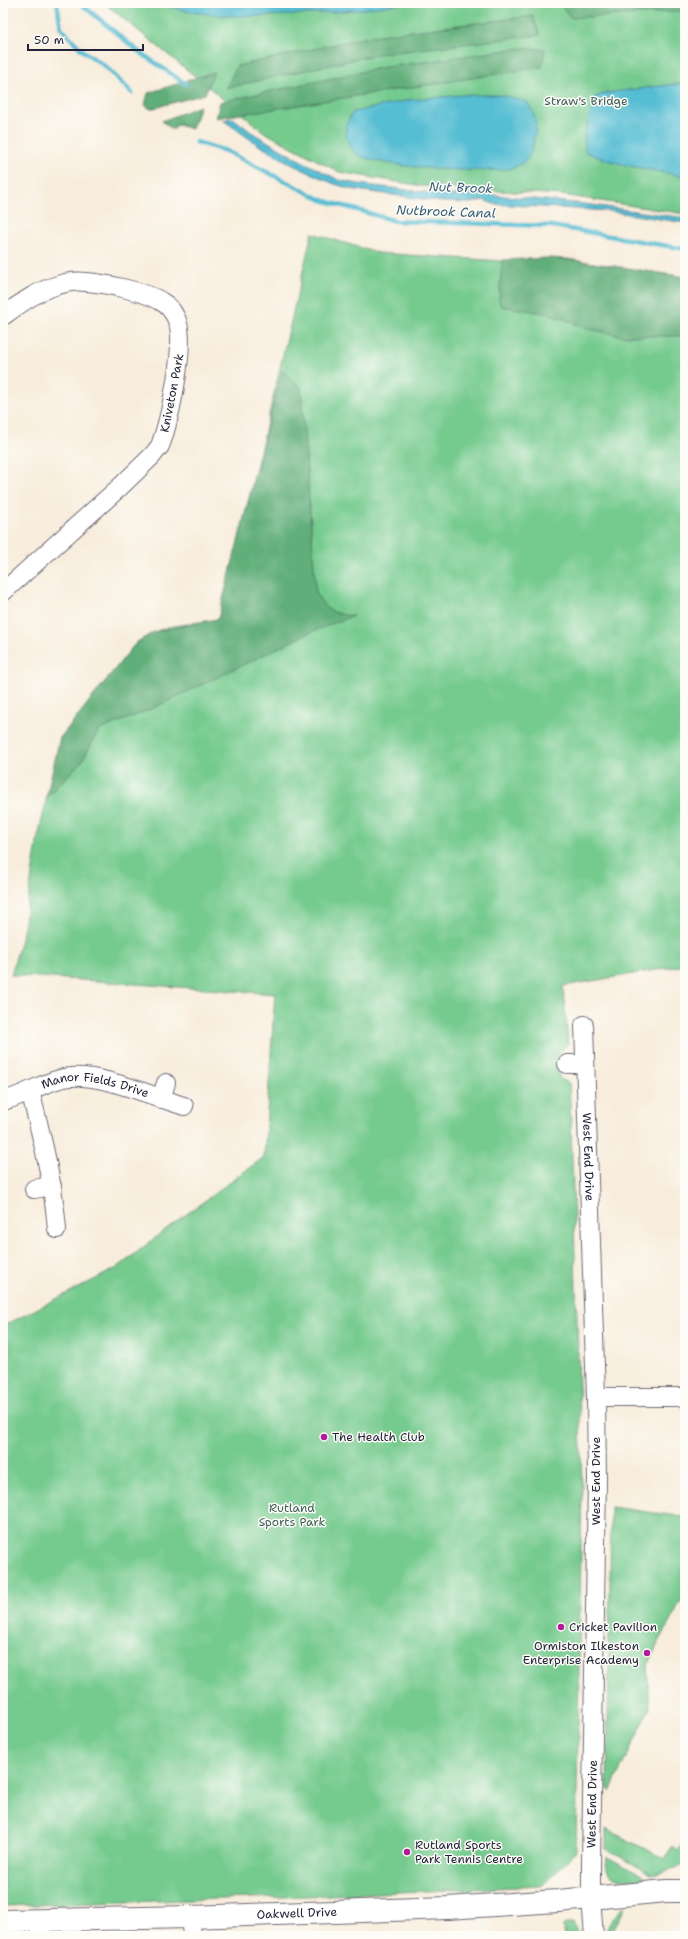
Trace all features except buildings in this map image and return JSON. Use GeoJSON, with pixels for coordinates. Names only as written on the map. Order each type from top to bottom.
{"type":"FeatureCollection","features":[{"type":"Feature","properties":{"kind":"main road","name":"Oakwell Drive"},"geometry":{"type":"LineString","coordinates":[[3,1921],[41,1928],[191,1926],[591,1898],[666,1891],[685,1891]]}},
{"type":"Feature","properties":{"kind":"street","name":"Kniveton Park"},"geometry":{"type":"LineString","coordinates":[[3,316],[44,289],[60,284],[86,282],[140,293],[162,302],[170,309],[177,319],[181,339],[178,367],[160,446],[152,456],[121,486],[3,592]]}},
{"type":"Feature","properties":{"kind":"street","name":"West End Drive"},"geometry":{"type":"LineString","coordinates":[[584,1025],[596,1397],[591,1898],[594,1936]]}},
{"type":"Feature","properties":{"kind":"street"},"geometry":{"type":"LineString","coordinates":[[567,1064],[585,1064]]}},
{"type":"Feature","properties":{"kind":"street","name":"Manor Fields Drive"},"geometry":{"type":"LineString","coordinates":[[3,1101],[60,1079],[80,1076],[163,1091],[184,1106]]}},
{"type":"Feature","properties":{"kind":"street","name":"Manor Fields Drive"},"geometry":{"type":"LineString","coordinates":[[30,1091],[52,1186],[57,1229]]}},
{"type":"Feature","properties":{"kind":"street"},"geometry":{"type":"LineString","coordinates":[[34,1189],[52,1186]]}},
{"type":"Feature","properties":{"kind":"street"},"geometry":{"type":"LineString","coordinates":[[596,1397],[685,1397]]}},
{"type":"Feature","properties":{"kind":"green space","name":"Straw's Bridge"},"geometry":{"type":"Polygon","coordinates":[[[104,3],[685,3],[685,214],[562,195],[421,186],[339,172],[264,132],[104,3]]]}},
{"type":"Feature","properties":{"kind":"green space"},"geometry":{"type":"Polygon","coordinates":[[[559,3],[685,3],[685,11],[571,18],[559,3]]]}},
{"type":"Feature","properties":{"kind":"green space"},"geometry":{"type":"Polygon","coordinates":[[[533,16],[540,35],[379,54],[226,88],[237,66],[371,36],[533,16]]]}},
{"type":"Feature","properties":{"kind":"green space"},"geometry":{"type":"Polygon","coordinates":[[[521,48],[545,49],[542,67],[216,118],[220,102],[379,68],[521,48]]]}},
{"type":"Feature","properties":{"kind":"green space"},"geometry":{"type":"Polygon","coordinates":[[[214,72],[205,94],[150,109],[145,105],[148,93],[214,72]]]}},
{"type":"Feature","properties":{"kind":"green space"},"geometry":{"type":"Polygon","coordinates":[[[200,106],[192,129],[178,125],[173,130],[162,121],[200,106]]]}},
{"type":"Feature","properties":{"kind":"green space","name":"Rutland Sports Park"},"geometry":{"type":"Polygon","coordinates":[[[312,233],[378,253],[502,261],[549,258],[567,259],[685,277],[685,965],[563,986],[568,1044],[559,1053],[559,1078],[569,1083],[582,1486],[576,1852],[542,1886],[284,1897],[3,1906],[3,1326],[117,1268],[165,1230],[264,1157],[275,994],[11,975],[23,932],[38,837],[60,738],[137,642],[154,632],[168,627],[218,619],[242,527],[312,233]]]}},
{"type":"Feature","properties":{"kind":"green space"},"geometry":{"type":"Polygon","coordinates":[[[549,258],[574,260],[685,277],[685,336],[623,336],[589,329],[550,314],[501,306],[499,300],[502,260],[549,258]]]}},
{"type":"Feature","properties":{"kind":"green space"},"geometry":{"type":"Polygon","coordinates":[[[282,370],[301,387],[316,593],[323,604],[330,610],[339,614],[353,616],[311,632],[149,710],[99,730],[82,761],[46,798],[60,738],[134,645],[154,632],[218,619],[282,370]]]}},
{"type":"Feature","properties":{"kind":"green space"},"geometry":{"type":"Polygon","coordinates":[[[611,1507],[685,1517],[685,1593],[647,1665],[650,1708],[610,1791],[607,1788],[611,1507]]]}},
{"type":"Feature","properties":{"kind":"green space"},"geometry":{"type":"Polygon","coordinates":[[[606,1829],[665,1859],[672,1846],[679,1850],[685,1839],[685,1865],[653,1875],[606,1849],[606,1829]]]}},
{"type":"Feature","properties":{"kind":"green space"},"geometry":{"type":"Polygon","coordinates":[[[607,1857],[646,1877],[645,1880],[623,1880],[612,1876],[608,1872],[606,1865],[607,1857]]]}},
{"type":"Feature","properties":{"kind":"green space"},"geometry":{"type":"Polygon","coordinates":[[[623,1907],[625,1908],[612,1932],[609,1933],[607,1927],[623,1907]]]}},
{"type":"Feature","properties":{"kind":"green space"},"geometry":{"type":"Polygon","coordinates":[[[565,1923],[573,1923],[578,1936],[565,1936],[563,1926],[565,1923]]]}},
{"type":"Feature","properties":{"kind":"water"},"geometry":{"type":"Polygon","coordinates":[[[161,3],[406,3],[382,7],[317,13],[245,16],[211,14],[182,10],[161,3]]]}},
{"type":"Feature","properties":{"kind":"water"},"geometry":{"type":"Polygon","coordinates":[[[685,83],[685,177],[609,161],[586,152],[585,139],[587,124],[595,97],[605,93],[685,83]]]}},
{"type":"Feature","properties":{"kind":"water"},"geometry":{"type":"Polygon","coordinates":[[[464,95],[501,95],[527,102],[534,115],[536,129],[532,148],[523,163],[511,169],[496,170],[454,170],[405,166],[366,158],[356,153],[347,138],[347,123],[353,112],[409,100],[464,95]]]}},
{"type":"Feature","properties":{"kind":"water"},"geometry":{"type":"Polygon","coordinates":[[[233,118],[251,132],[292,156],[339,180],[358,184],[448,195],[484,194],[584,204],[685,218],[685,223],[609,211],[494,204],[483,200],[471,203],[443,202],[350,189],[332,183],[293,165],[257,144],[223,120],[233,118]]]}},
{"type":"Feature","properties":{"kind":"waterway","name":"Nutbrook Canal"},"geometry":{"type":"LineString","coordinates":[[57,3],[61,28],[83,51],[106,67],[132,93]]}},
{"type":"Feature","properties":{"kind":"waterway","name":"Nut Brook"},"geometry":{"type":"LineString","coordinates":[[80,3],[138,51],[186,84]]}},
{"type":"Feature","properties":{"kind":"waterway","name":"Nutbrook Canal"},"geometry":{"type":"LineString","coordinates":[[196,142],[226,151],[322,200],[396,221],[552,226],[685,249]]}},
{"type":"Feature","properties":{"kind":"place","name":"The Health Club"},"geometry":{"type":"Point","coordinates":[324,1437]}},
{"type":"Feature","properties":{"kind":"place","name":"Cricket Pavilion"},"geometry":{"type":"Point","coordinates":[561,1627]}},
{"type":"Feature","properties":{"kind":"place","name":"Ormiston Ilkeston Enterprise Academy"},"geometry":{"type":"Point","coordinates":[647,1653]}},
{"type":"Feature","properties":{"kind":"place","name":"Rutland Sports Park Tennis Centre"},"geometry":{"type":"Point","coordinates":[407,1852]}}]}
